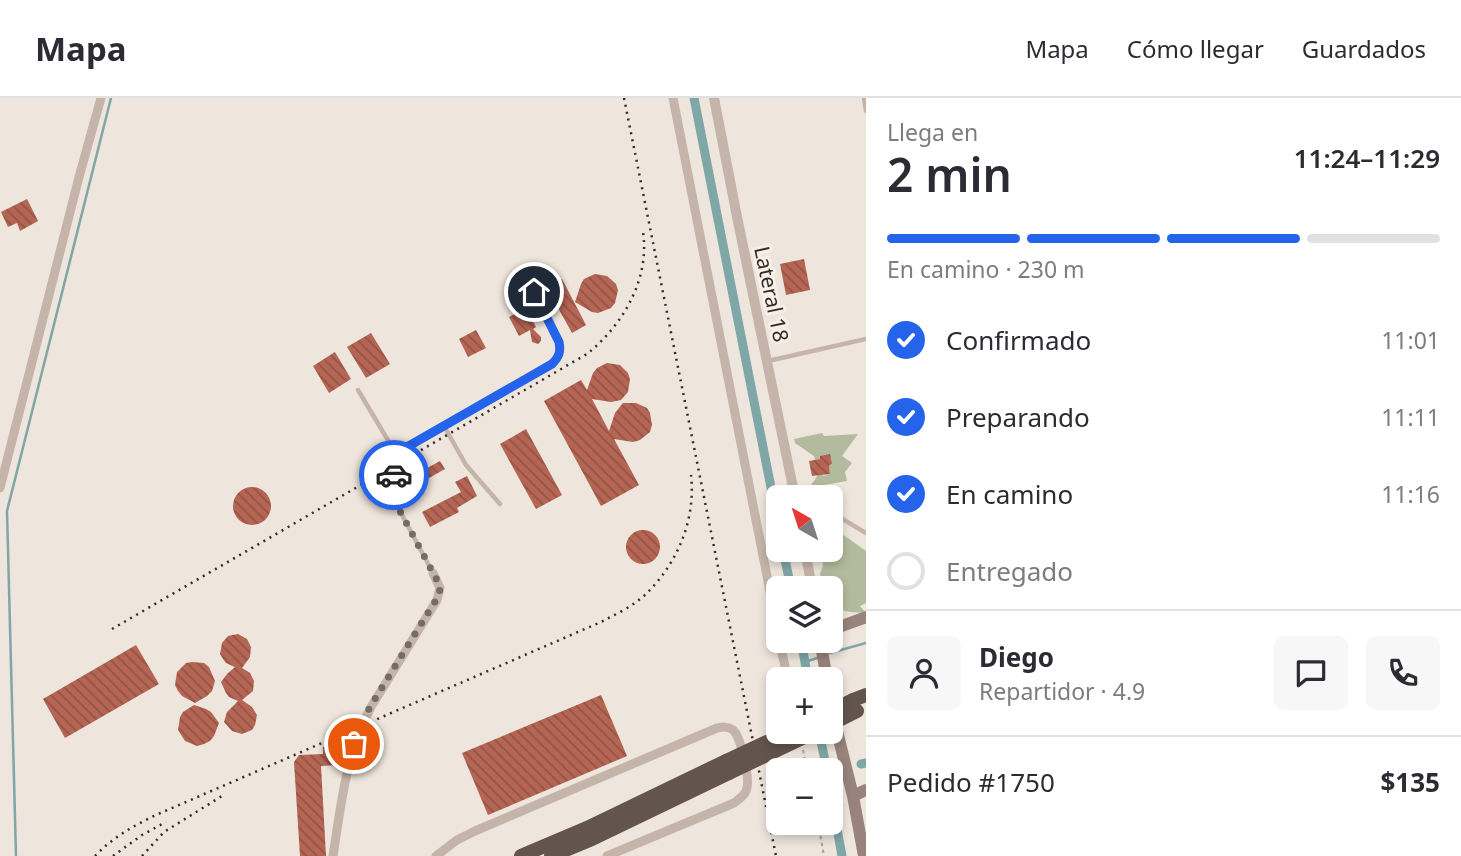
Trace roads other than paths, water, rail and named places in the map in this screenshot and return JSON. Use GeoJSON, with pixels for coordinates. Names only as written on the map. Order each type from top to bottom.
{"type":"FeatureCollection","features":[{"type":"Feature","properties":{"kind":"highway"},"geometry":{"type":"LineString","coordinates":[[843,708],[861,703]]}},
{"type":"Feature","properties":{"kind":"highway"},"geometry":{"type":"LineString","coordinates":[[843,716],[861,703]]}},
{"type":"Feature","properties":{"kind":"highway"},"geometry":{"type":"LineString","coordinates":[[551,856],[592,839],[767,744]]}},
{"type":"Feature","properties":{"kind":"highway"},"geometry":{"type":"LineString","coordinates":[[521,856],[785,744]]}},
{"type":"Feature","properties":{"kind":"main road"},"geometry":{"type":"LineString","coordinates":[[843,626],[866,617]]}},
{"type":"Feature","properties":{"kind":"main road"},"geometry":{"type":"LineString","coordinates":[[840,744],[864,856]]}},
{"type":"Feature","properties":{"kind":"main road"},"geometry":{"type":"LineString","coordinates":[[853,796],[866,790]]}},
{"type":"Feature","properties":{"kind":"street"},"geometry":{"type":"LineString","coordinates":[[0,488],[101,98]]}},
{"type":"Feature","properties":{"kind":"street"},"geometry":{"type":"LineString","coordinates":[[673,98],[767,576]]}},
{"type":"Feature","properties":{"kind":"street","name":"Lateral 18"},"geometry":{"type":"LineString","coordinates":[[714,98],[795,485]]}},
{"type":"Feature","properties":{"kind":"street"},"geometry":{"type":"LineString","coordinates":[[333,856],[354,744],[370,707],[437,600],[440,588],[433,573]]}},
{"type":"Feature","properties":{"kind":"street"},"geometry":{"type":"LineString","coordinates":[[436,856],[457,840],[475,831],[717,728],[726,727],[737,734],[748,775],[746,791],[741,797],[734,803],[607,856]]}},
{"type":"Feature","properties":{"kind":"lane"},"geometry":{"type":"LineString","coordinates":[[863,98],[866,111]]}},
{"type":"Feature","properties":{"kind":"lane"},"geometry":{"type":"LineString","coordinates":[[393,455],[552,364],[558,357],[559,342],[534,292]]}},
{"type":"Feature","properties":{"kind":"lane"},"geometry":{"type":"LineString","coordinates":[[767,361],[866,339]]}},
{"type":"Feature","properties":{"kind":"lane"},"geometry":{"type":"LineString","coordinates":[[358,390],[389,442],[393,455],[394,500],[433,573]]}},
{"type":"Feature","properties":{"kind":"lane"},"geometry":{"type":"LineString","coordinates":[[444,426],[466,465],[499,504]]}},
{"type":"Feature","properties":{"kind":"lane"},"geometry":{"type":"LineString","coordinates":[[844,520],[866,533]]}},
{"type":"Feature","properties":{"kind":"waterway"},"geometry":{"type":"LineString","coordinates":[[16,856],[7,511],[111,98]]}},
{"type":"Feature","properties":{"kind":"waterway"},"geometry":{"type":"LineString","coordinates":[[694,98],[770,485]]}},
{"type":"Feature","properties":{"kind":"waterway"},"geometry":{"type":"LineString","coordinates":[[786,562],[788,576]]}},
{"type":"Feature","properties":{"kind":"waterway"},"geometry":{"type":"LineString","coordinates":[[843,649],[866,643]]}},
{"type":"Feature","properties":{"kind":"waterway"},"geometry":{"type":"LineString","coordinates":[[803,653],[806,667]]}},
{"type":"Feature","properties":{"kind":"waterway"},"geometry":{"type":"LineString","coordinates":[[805,662],[817,658]]}},
{"type":"Feature","properties":{"kind":"waterway"},"geometry":{"type":"LineString","coordinates":[[822,744],[824,758]]}},
{"type":"Feature","properties":{"kind":"waterway"},"geometry":{"type":"LineString","coordinates":[[861,764],[866,763]]}},
{"type":"Feature","properties":{"kind":"waterway"},"geometry":{"type":"LineString","coordinates":[[838,835],[842,856]]}},
{"type":"Feature","properties":{"kind":"railway"},"geometry":{"type":"LineString","coordinates":[[624,98],[776,856]]}},
{"type":"Feature","properties":{"kind":"railway"},"geometry":{"type":"LineString","coordinates":[[112,629],[587,354],[612,329],[631,300],[642,267],[643,232]]}},
{"type":"Feature","properties":{"kind":"railway"},"geometry":{"type":"LineString","coordinates":[[95,856],[123,833],[156,815],[601,622],[631,606],[658,581],[676,554],[691,508],[691,475]]}},
{"type":"Feature","properties":{"kind":"railway"},"geometry":{"type":"LineString","coordinates":[[142,856],[164,832],[222,796]]}},
{"type":"Feature","properties":{"kind":"railway"},"geometry":{"type":"LineString","coordinates":[[113,856],[166,822]]}}]}
